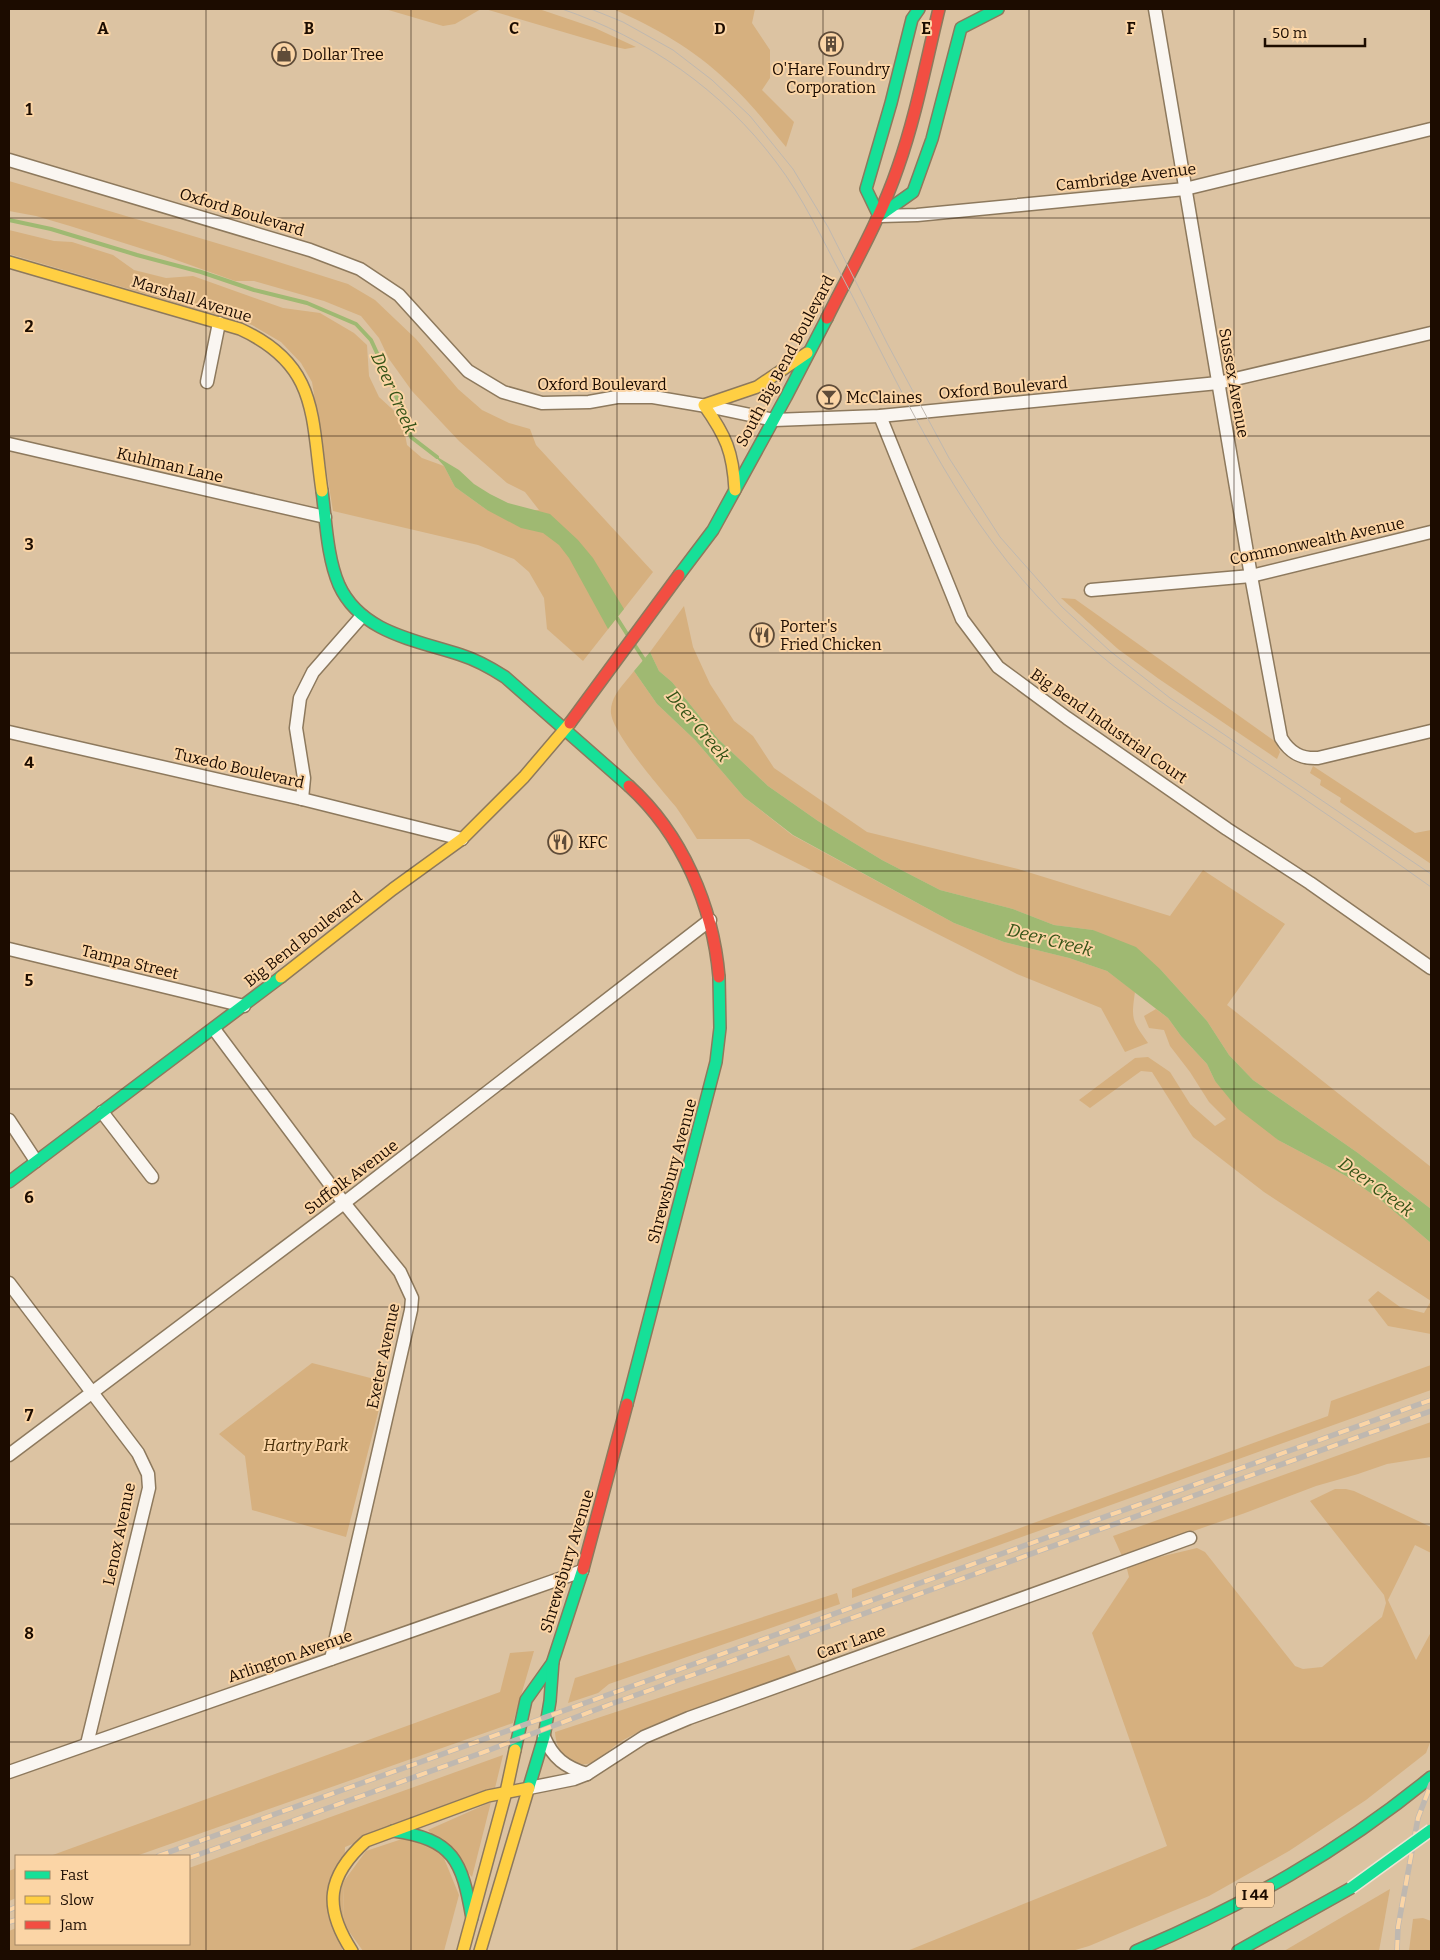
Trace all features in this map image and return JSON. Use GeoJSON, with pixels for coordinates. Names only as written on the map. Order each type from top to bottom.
{"type":"FeatureCollection","features":[{"type":"Feature","properties":{"kind":"main road"},"geometry":{"type":"LineString","coordinates":[[919,9],[912,19],[891,103],[866,190],[879,216],[913,192],[932,139],[961,23],[998,9]]}},
{"type":"Feature","properties":{"kind":"main road","name":"South Big Bend Boulevard"},"geometry":{"type":"LineString","coordinates":[[591,695],[713,530],[774,420],[879,216],[898,167],[912,121],[939,9]]}},
{"type":"Feature","properties":{"kind":"main road","name":"Marshall Avenue"},"geometry":{"type":"LineString","coordinates":[[9,262],[256,335],[269,343],[288,360],[300,378],[309,399],[330,555],[339,584],[362,616]]}},
{"type":"Feature","properties":{"kind":"main road"},"geometry":{"type":"LineString","coordinates":[[735,491],[734,468],[729,444],[704,405],[757,387],[810,351]]}},
{"type":"Feature","properties":{"kind":"main road","name":"Shrewsbury Avenue"},"geometry":{"type":"LineString","coordinates":[[362,616],[393,633],[482,663],[505,677],[627,784],[654,812],[687,862],[699,887],[717,948],[721,981],[722,1012],[716,1062],[582,1571],[554,1661],[544,1737],[480,1951]]}},
{"type":"Feature","properties":{"kind":"main road","name":"Big Bend Boulevard"},"geometry":{"type":"LineString","coordinates":[[9,1182],[214,1029],[393,888],[462,839],[524,777],[591,695]]}},
{"type":"Feature","properties":{"kind":"main road","name":"Shrewsbury Avenue"},"geometry":{"type":"LineString","coordinates":[[462,1951],[506,1792],[526,1700],[554,1661]]}},
{"type":"Feature","properties":{"kind":"main road","name":"I 44"},"geometry":{"type":"LineString","coordinates":[[1136,1951],[1170,1938],[1236,1906],[1299,1871],[1368,1827],[1431,1777]]}},
{"type":"Feature","properties":{"kind":"main road"},"geometry":{"type":"LineString","coordinates":[[352,1951],[340,1936],[332,1913],[332,1890],[339,1870],[352,1852],[366,1841],[488,1796],[529,1788]]}},
{"type":"Feature","properties":{"kind":"main road","name":"I 44"},"geometry":{"type":"LineString","coordinates":[[1238,1951],[1351,1888],[1431,1830]]}},
{"type":"Feature","properties":{"kind":"main road"},"geometry":{"type":"LineString","coordinates":[[392,1831],[414,1832],[433,1839],[449,1851],[461,1868],[467,1885],[472,1918]]}},
{"type":"Feature","properties":{"kind":"street","name":"Sussex Avenue"},"geometry":{"type":"LineString","coordinates":[[1155,9],[1250,576],[1278,728],[1285,746],[1297,756],[1308,758],[1318,758],[1431,731]]}},
{"type":"Feature","properties":{"kind":"street","name":"Cambridge Avenue"},"geometry":{"type":"LineString","coordinates":[[879,216],[917,215],[1185,189],[1431,129]]}},
{"type":"Feature","properties":{"kind":"street","name":"Oxford Boulevard"},"geometry":{"type":"LineString","coordinates":[[9,160],[310,250],[360,269],[399,295],[468,371],[503,392],[542,403],[589,402],[617,397],[653,397],[704,405],[774,420],[880,416],[1218,383],[1431,333]]}},
{"type":"Feature","properties":{"kind":"street"},"geometry":{"type":"LineString","coordinates":[[207,382],[219,323]]}},
{"type":"Feature","properties":{"kind":"street","name":"Big Bend Industrial Court"},"geometry":{"type":"LineString","coordinates":[[880,416],[962,619],[998,667],[1067,718],[1227,829],[1310,883],[1431,968]]}},
{"type":"Feature","properties":{"kind":"street","name":"Kuhlman Lane"},"geometry":{"type":"LineString","coordinates":[[9,444],[325,517]]}},
{"type":"Feature","properties":{"kind":"street","name":"Commonwealth Avenue"},"geometry":{"type":"LineString","coordinates":[[1090,590],[1250,576],[1431,532]]}},
{"type":"Feature","properties":{"kind":"street"},"geometry":{"type":"LineString","coordinates":[[302,799],[304,778],[296,728],[300,698],[312,672],[362,616]]}},
{"type":"Feature","properties":{"kind":"street","name":"Tuxedo Boulevard"},"geometry":{"type":"LineString","coordinates":[[9,732],[302,799],[462,839]]}},
{"type":"Feature","properties":{"kind":"street","name":"Suffolk Avenue"},"geometry":{"type":"LineString","coordinates":[[9,1456],[344,1203],[710,920]]}},
{"type":"Feature","properties":{"kind":"street","name":"Tampa Street"},"geometry":{"type":"LineString","coordinates":[[9,949],[244,1006]]}},
{"type":"Feature","properties":{"kind":"street","name":"Exeter Avenue"},"geometry":{"type":"LineString","coordinates":[[214,1029],[344,1203],[400,1272],[412,1298],[411,1310],[331,1659]]}},
{"type":"Feature","properties":{"kind":"street"},"geometry":{"type":"LineString","coordinates":[[102,1112],[152,1177]]}},
{"type":"Feature","properties":{"kind":"street"},"geometry":{"type":"LineString","coordinates":[[9,1120],[36,1161]]}},
{"type":"Feature","properties":{"kind":"street","name":"Lenox Avenue"},"geometry":{"type":"LineString","coordinates":[[9,1283],[138,1453],[148,1474],[149,1488],[87,1744]]}},
{"type":"Feature","properties":{"kind":"street","name":"Carr Lane"},"geometry":{"type":"LineString","coordinates":[[529,1788],[574,1779],[586,1774],[644,1737],[689,1718],[1190,1538]]}},
{"type":"Feature","properties":{"kind":"street","name":"Arlington Avenue"},"geometry":{"type":"LineString","coordinates":[[9,1772],[582,1571]]}},
{"type":"Feature","properties":{"kind":"street"},"geometry":{"type":"LineString","coordinates":[[544,1737],[549,1750],[561,1763],[586,1774]]}},
{"type":"Feature","properties":{"kind":"green space"},"geometry":{"type":"Polygon","coordinates":[[[385,9],[481,9],[455,24],[443,26],[385,9]]]}},
{"type":"Feature","properties":{"kind":"green space"},"geometry":{"type":"Polygon","coordinates":[[[485,9],[539,9],[595,28],[636,47],[625,49],[611,46],[485,9]]]}},
{"type":"Feature","properties":{"kind":"green space"},"geometry":{"type":"Polygon","coordinates":[[[613,9],[755,9],[752,23],[770,50],[770,78],[762,90],[794,122],[786,147],[758,113],[715,70],[687,49],[658,31],[613,9]]]}},
{"type":"Feature","properties":{"kind":"green space"},"geometry":{"type":"Polygon","coordinates":[[[9,181],[348,284],[375,300],[416,339],[458,389],[482,410],[509,423],[530,429],[536,445],[653,572],[583,661],[547,629],[544,598],[529,572],[514,559],[478,545],[333,511],[312,382],[301,363],[281,342],[252,325],[9,254],[9,230],[54,241],[72,242],[113,255],[134,270],[166,278],[193,276],[283,308],[320,313],[354,333],[367,345],[369,376],[379,397],[402,418],[407,445],[422,458],[444,466],[455,487],[487,510],[539,510],[525,492],[507,483],[459,441],[412,391],[389,359],[379,338],[361,316],[324,301],[254,281],[235,281],[165,256],[70,226],[36,216],[9,211],[9,181]]]}},
{"type":"Feature","properties":{"kind":"green space"},"geometry":{"type":"Polygon","coordinates":[[[1061,598],[1075,599],[1276,742],[1280,752],[1277,759],[1118,649],[1061,598]]]}},
{"type":"Feature","properties":{"kind":"green space"},"geometry":{"type":"Polygon","coordinates":[[[684,606],[693,647],[710,684],[734,721],[753,736],[774,768],[867,832],[1018,869],[1170,916],[1203,870],[1285,924],[1227,1005],[1431,1167],[1431,1209],[1358,1153],[1253,1080],[1229,1055],[1207,1021],[1161,970],[1093,930],[1054,925],[1013,909],[940,890],[882,860],[818,821],[768,786],[718,739],[672,682],[659,671],[650,652],[684,606]]]}},
{"type":"Feature","properties":{"kind":"green space"},"geometry":{"type":"Polygon","coordinates":[[[634,671],[657,704],[695,740],[744,797],[792,835],[954,923],[1004,942],[1069,958],[1107,971],[1135,992],[1134,1019],[1148,1043],[1125,1052],[1101,1008],[1017,974],[749,839],[697,839],[676,807],[648,774],[627,745],[612,719],[611,710],[614,699],[634,671]]]}},
{"type":"Feature","properties":{"kind":"green space"},"geometry":{"type":"Polygon","coordinates":[[[1313,766],[1415,833],[1431,830],[1431,864],[1340,802],[1341,798],[1320,785],[1321,780],[1310,773],[1313,766]]]}},
{"type":"Feature","properties":{"kind":"green space"},"geometry":{"type":"Polygon","coordinates":[[[1156,1009],[1168,1018],[1181,1036],[1207,1064],[1215,1081],[1278,1140],[1346,1176],[1382,1201],[1431,1243],[1431,1301],[1264,1192],[1193,1137],[1152,1072],[1141,1071],[1090,1108],[1079,1100],[1135,1058],[1148,1057],[1170,1072],[1190,1104],[1215,1126],[1226,1119],[1209,1102],[1190,1072],[1170,1046],[1164,1030],[1149,1028],[1144,1016],[1156,1009]]]}},
{"type":"Feature","properties":{"kind":"green space"},"geometry":{"type":"Polygon","coordinates":[[[1378,1291],[1400,1307],[1424,1313],[1431,1301],[1431,1334],[1388,1326],[1368,1300],[1378,1291]]]}},
{"type":"Feature","properties":{"kind":"green space","name":"Hartry Park"},"geometry":{"type":"Polygon","coordinates":[[[312,1363],[386,1382],[346,1537],[252,1510],[245,1456],[219,1434],[312,1363]]]}},
{"type":"Feature","properties":{"kind":"green space"},"geometry":{"type":"Polygon","coordinates":[[[1431,1365],[1431,1390],[852,1598],[852,1589],[1328,1416],[1331,1401],[1431,1365]]]}},
{"type":"Feature","properties":{"kind":"green space"},"geometry":{"type":"Polygon","coordinates":[[[1431,1422],[1431,1457],[1387,1464],[1316,1486],[1122,1556],[1113,1536],[1431,1422]]]}},
{"type":"Feature","properties":{"kind":"green space"},"geometry":{"type":"Polygon","coordinates":[[[1335,1489],[1354,1491],[1431,1527],[1431,1553],[1415,1545],[1388,1600],[1416,1660],[1431,1632],[1431,1740],[1426,1753],[1366,1800],[1289,1851],[1209,1896],[1089,1946],[1072,1951],[907,1951],[1167,1846],[1092,1633],[1129,1577],[1126,1565],[1197,1548],[1205,1552],[1295,1666],[1303,1669],[1322,1667],[1382,1617],[1386,1603],[1384,1595],[1310,1501],[1335,1489]]]}},
{"type":"Feature","properties":{"kind":"green space"},"geometry":{"type":"Polygon","coordinates":[[[837,1593],[840,1604],[609,1684],[598,1693],[568,1703],[575,1678],[837,1593]]]}},
{"type":"Feature","properties":{"kind":"green space"},"geometry":{"type":"Polygon","coordinates":[[[534,1651],[513,1723],[139,1855],[53,1855],[500,1692],[510,1653],[534,1651]]]}},
{"type":"Feature","properties":{"kind":"green space"},"geometry":{"type":"Polygon","coordinates":[[[789,1655],[798,1674],[651,1726],[620,1742],[591,1763],[573,1763],[568,1760],[557,1745],[555,1732],[789,1655]]]}},
{"type":"Feature","properties":{"kind":"green space"},"geometry":{"type":"Polygon","coordinates":[[[503,1755],[495,1788],[345,1847],[342,1951],[9,1951],[9,1931],[15,1928],[15,1945],[190,1945],[190,1868],[503,1755]]]}},
{"type":"Feature","properties":{"kind":"green space"},"geometry":{"type":"Polygon","coordinates":[[[491,1802],[472,1877],[428,1830],[491,1802]]]}},
{"type":"Feature","properties":{"kind":"green space"},"geometry":{"type":"Polygon","coordinates":[[[405,1838],[441,1851],[459,1895],[444,1951],[363,1951],[343,1923],[344,1881],[366,1851],[405,1838]]]}},
{"type":"Feature","properties":{"kind":"green space"},"geometry":{"type":"Polygon","coordinates":[[[15,1868],[15,1898],[9,1901],[9,1871],[15,1868]]]}},
{"type":"Feature","properties":{"kind":"green space"},"geometry":{"type":"Polygon","coordinates":[[[1390,1889],[1379,1951],[1284,1951],[1390,1889]]]}},
{"type":"Feature","properties":{"kind":"green space"},"geometry":{"type":"Polygon","coordinates":[[[1423,1918],[1431,1921],[1431,1951],[1409,1951],[1413,1919],[1423,1918]]]}},
{"type":"Feature","properties":{"kind":"water"},"geometry":{"type":"Polygon","coordinates":[[[434,455],[459,470],[474,484],[490,494],[508,503],[550,514],[578,540],[593,558],[624,609],[608,629],[569,558],[559,545],[543,533],[521,528],[487,510],[455,487],[444,466],[434,455]]]}},
{"type":"Feature","properties":{"kind":"water"},"geometry":{"type":"Polygon","coordinates":[[[650,652],[659,671],[672,682],[718,739],[768,786],[818,821],[882,860],[940,890],[1013,909],[1054,925],[1093,930],[1136,947],[1161,970],[1207,1021],[1229,1055],[1253,1080],[1358,1153],[1431,1209],[1431,1243],[1382,1201],[1346,1176],[1278,1140],[1238,1109],[1215,1081],[1207,1064],[1181,1036],[1168,1018],[1107,971],[1069,958],[1004,942],[954,923],[793,835],[744,797],[695,740],[657,704],[634,671],[650,652]]]}},
{"type":"Feature","properties":{"kind":"waterway","name":"Deer Creek"},"geometry":{"type":"LineString","coordinates":[[9,220],[51,229],[201,272],[254,290],[307,303],[356,324],[371,340],[394,390],[411,437],[437,457]]}},
{"type":"Feature","properties":{"kind":"waterway","name":"Deer Creek"},"geometry":{"type":"LineString","coordinates":[[615,615],[627,634]]}},
{"type":"Feature","properties":{"kind":"waterway","name":"Deer Creek"},"geometry":{"type":"LineString","coordinates":[[634,644],[645,661]]}},
{"type":"Feature","properties":{"kind":"tram line"},"geometry":{"type":"LineString","coordinates":[[562,9],[624,35],[681,69],[732,112],[755,136],[786,175],[812,218],[908,403],[954,485],[979,524],[1038,597],[1086,643],[1138,685],[1431,887]]}},
{"type":"Feature","properties":{"kind":"tram line"},"geometry":{"type":"LineString","coordinates":[[591,9],[623,22],[673,50],[712,80],[750,116],[793,169],[828,227],[888,345],[949,458],[1000,537],[1062,607],[1110,651],[1170,698],[1431,874]]}},
{"type":"Feature","properties":{"kind":"railway"},"geometry":{"type":"LineString","coordinates":[[161,1855],[1431,1400]]}},
{"type":"Feature","properties":{"kind":"railway"},"geometry":{"type":"LineString","coordinates":[[190,1858],[484,1752],[611,1704],[1431,1411]]}},
{"type":"Feature","properties":{"kind":"railway"},"geometry":{"type":"LineString","coordinates":[[1397,1951],[1398,1927],[1418,1818],[1431,1784]]}},
{"type":"Feature","properties":{"kind":"railway"},"geometry":{"type":"LineString","coordinates":[[9,1910],[15,1907]]}},
{"type":"Feature","properties":{"kind":"railway"},"geometry":{"type":"LineString","coordinates":[[9,1922],[15,1920]]}},
{"type":"Feature","properties":{"kind":"traffic: fast"},"geometry":{"type":"LineString","coordinates":[[879,216],[866,189],[891,103],[912,19],[919,9]]}},
{"type":"Feature","properties":{"kind":"traffic: fast"},"geometry":{"type":"LineString","coordinates":[[879,216],[913,192],[932,139],[961,28],[998,9]]}},
{"type":"Feature","properties":{"kind":"traffic: fast"},"geometry":{"type":"LineString","coordinates":[[679,575],[713,530],[827,318]]}},
{"type":"Feature","properties":{"kind":"traffic: fast"},"geometry":{"type":"LineString","coordinates":[[322,491],[335,574],[339,585],[349,601],[361,614],[391,632],[467,657],[484,664],[505,677],[629,786]]}},
{"type":"Feature","properties":{"kind":"traffic: fast"},"geometry":{"type":"LineString","coordinates":[[9,1182],[281,977]]}},
{"type":"Feature","properties":{"kind":"traffic: fast"},"geometry":{"type":"LineString","coordinates":[[627,1404],[716,1062],[720,1028],[719,977]]}},
{"type":"Feature","properties":{"kind":"traffic: fast"},"geometry":{"type":"LineString","coordinates":[[528,1790],[544,1737],[550,1701],[553,1661],[583,1569]]}},
{"type":"Feature","properties":{"kind":"traffic: fast"},"geometry":{"type":"LineString","coordinates":[[515,1750],[526,1700],[553,1662]]}},
{"type":"Feature","properties":{"kind":"traffic: fast"},"geometry":{"type":"LineString","coordinates":[[1136,1951],[1215,1915],[1290,1875],[1361,1829],[1431,1777]]}},
{"type":"Feature","properties":{"kind":"traffic: fast"},"geometry":{"type":"LineString","coordinates":[[1351,1888],[1431,1830]]}},
{"type":"Feature","properties":{"kind":"traffic: fast"},"geometry":{"type":"LineString","coordinates":[[393,1831],[430,1840],[452,1856],[464,1881],[472,1918]]}},
{"type":"Feature","properties":{"kind":"traffic: fast"},"geometry":{"type":"LineString","coordinates":[[1238,1951],[1351,1888]]}},
{"type":"Feature","properties":{"kind":"traffic: slow"},"geometry":{"type":"LineString","coordinates":[[9,262],[240,329],[266,343],[285,359],[298,376],[306,395],[316,439],[322,491]]}},
{"type":"Feature","properties":{"kind":"traffic: slow"},"geometry":{"type":"LineString","coordinates":[[735,490],[727,445],[718,426],[704,405],[757,387],[807,353]]}},
{"type":"Feature","properties":{"kind":"traffic: slow"},"geometry":{"type":"LineString","coordinates":[[281,977],[393,889],[462,839],[524,777],[570,723]]}},
{"type":"Feature","properties":{"kind":"traffic: slow"},"geometry":{"type":"LineString","coordinates":[[463,1951],[506,1792],[515,1750]]}},
{"type":"Feature","properties":{"kind":"traffic: slow"},"geometry":{"type":"LineString","coordinates":[[352,1951],[336,1920],[333,1906],[334,1893],[343,1867],[366,1841],[488,1796],[529,1788]]}},
{"type":"Feature","properties":{"kind":"traffic: slow"},"geometry":{"type":"LineString","coordinates":[[480,1951],[528,1790]]}},
{"type":"Feature","properties":{"kind":"traffic: jam"},"geometry":{"type":"LineString","coordinates":[[827,318],[891,187],[915,109],[939,9]]}},
{"type":"Feature","properties":{"kind":"traffic: jam"},"geometry":{"type":"LineString","coordinates":[[570,723],[679,575]]}},
{"type":"Feature","properties":{"kind":"traffic: jam"},"geometry":{"type":"LineString","coordinates":[[629,786],[665,826],[692,873],[710,924],[716,950],[719,977]]}},
{"type":"Feature","properties":{"kind":"traffic: jam"},"geometry":{"type":"LineString","coordinates":[[583,1569],[627,1404]]}},
{"type":"Feature","properties":{"kind":"place","name":"O'Hare Foundry Corporation"},"geometry":{"type":"Point","coordinates":[831,44]}},
{"type":"Feature","properties":{"kind":"place","name":"Dollar Tree"},"geometry":{"type":"Point","coordinates":[284,54]}},
{"type":"Feature","properties":{"kind":"place","name":"McClaines"},"geometry":{"type":"Point","coordinates":[829,397]}},
{"type":"Feature","properties":{"kind":"place","name":"Porter's Fried Chicken"},"geometry":{"type":"Point","coordinates":[762,635]}},
{"type":"Feature","properties":{"kind":"place","name":"KFC"},"geometry":{"type":"Point","coordinates":[560,842]}}]}
